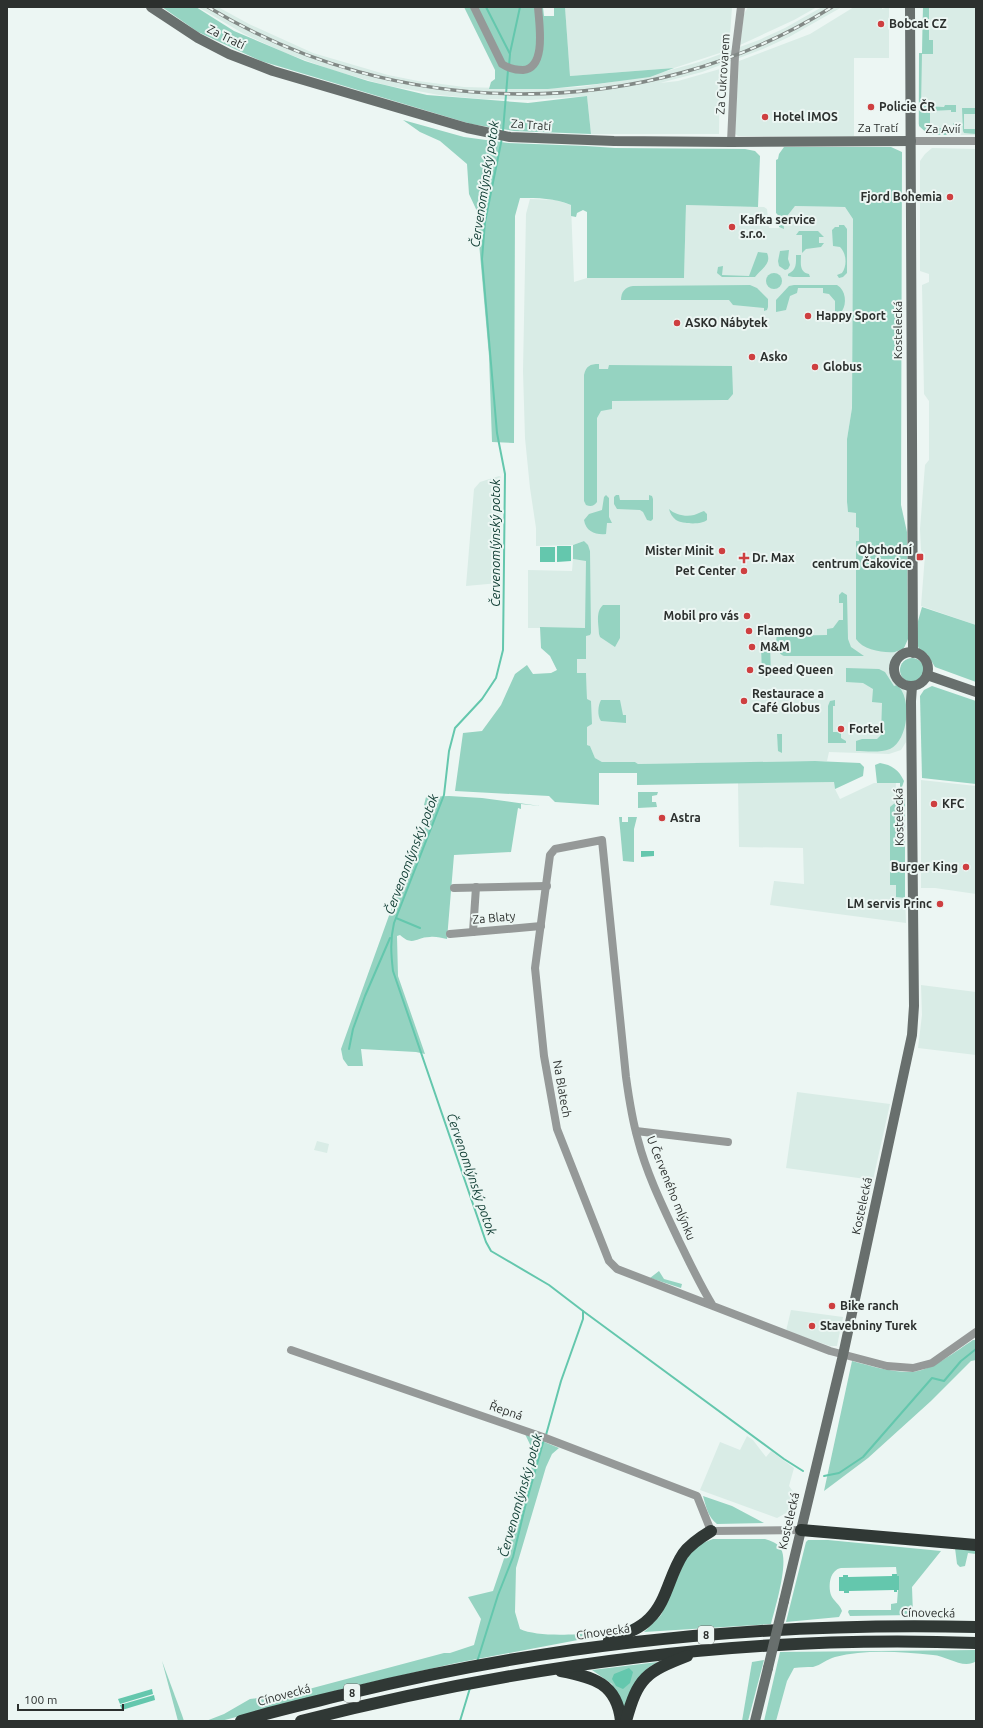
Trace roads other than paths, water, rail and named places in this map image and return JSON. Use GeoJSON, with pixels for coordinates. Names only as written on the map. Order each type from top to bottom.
{"type":"FeatureCollection","features":[{"type":"Feature","properties":{"kind":"highway"},"geometry":{"type":"LineString","coordinates":[[801,1530],[976,1545]]}},
{"type":"Feature","properties":{"kind":"highway"},"geometry":{"type":"LineString","coordinates":[[589,1648],[636,1629],[648,1620],[656,1611],[683,1554],[691,1545],[711,1531]]}},
{"type":"Feature","properties":{"kind":"highway","name":"Cínovecká"},"geometry":{"type":"LineString","coordinates":[[241,1721],[390,1683],[463,1668],[639,1641],[761,1631],[886,1626],[976,1628]]}},
{"type":"Feature","properties":{"kind":"highway","name":"8"},"geometry":{"type":"LineString","coordinates":[[301,1721],[459,1685],[550,1669],[631,1658],[700,1651],[850,1643],[976,1643]]}},
{"type":"Feature","properties":{"kind":"highway"},"geometry":{"type":"LineString","coordinates":[[626,1721],[634,1696],[645,1678],[661,1667],[700,1651]]}},
{"type":"Feature","properties":{"kind":"highway"},"geometry":{"type":"LineString","coordinates":[[550,1669],[585,1676],[596,1680],[605,1686],[616,1701],[621,1721]]}},
{"type":"Feature","properties":{"kind":"street","name":"Za Tratí"},"geometry":{"type":"LineString","coordinates":[[151,7],[198,38],[249,62],[273,71],[423,116],[510,137],[606,141],[911,141]]}},
{"type":"Feature","properties":{"kind":"street"},"geometry":{"type":"LineString","coordinates":[[474,7],[502,64],[518,70],[527,69],[534,64],[539,54],[538,7]]}},
{"type":"Feature","properties":{"kind":"street","name":"Za Cukrovarem"},"geometry":{"type":"LineString","coordinates":[[731,142],[735,55],[741,7]]}},
{"type":"Feature","properties":{"kind":"street","name":"Kostelecká"},"geometry":{"type":"LineString","coordinates":[[910,7],[913,653]]}},
{"type":"Feature","properties":{"kind":"street","name":"Za Avií"},"geometry":{"type":"LineString","coordinates":[[911,141],[976,141]]}},
{"type":"Feature","properties":{"kind":"street"},"geometry":{"type":"LineString","coordinates":[[908,653],[919,654],[927,662],[927,675],[922,683],[912,686],[906,685],[899,681],[895,668],[900,657],[908,653]]}},
{"type":"Feature","properties":{"kind":"street"},"geometry":{"type":"LineString","coordinates":[[927,675],[976,692]]}},
{"type":"Feature","properties":{"kind":"street","name":"Kostelecká"},"geometry":{"type":"LineString","coordinates":[[755,1721],[843,1355],[912,1035],[914,1006],[912,686]]}},
{"type":"Feature","properties":{"kind":"street","name":"Na Blatech"},"geometry":{"type":"LineString","coordinates":[[602,840],[555,849],[552,852],[547,886],[543,900],[536,968],[544,1056],[557,1129],[609,1261],[617,1269],[713,1306]]}},
{"type":"Feature","properties":{"kind":"street","name":"U Červeného mlýnku"},"geometry":{"type":"LineString","coordinates":[[602,840],[626,1078],[636,1132],[649,1173],[670,1222],[713,1306]]}},
{"type":"Feature","properties":{"kind":"street"},"geometry":{"type":"LineString","coordinates":[[454,888],[547,886]]}},
{"type":"Feature","properties":{"kind":"street"},"geometry":{"type":"LineString","coordinates":[[473,932],[476,887]]}},
{"type":"Feature","properties":{"kind":"street","name":"Za Blaty"},"geometry":{"type":"LineString","coordinates":[[450,934],[541,926]]}},
{"type":"Feature","properties":{"kind":"street"},"geometry":{"type":"LineString","coordinates":[[636,1132],[728,1142]]}},
{"type":"Feature","properties":{"kind":"street"},"geometry":{"type":"LineString","coordinates":[[713,1306],[820,1348],[887,1366],[913,1368],[932,1363],[976,1332]]}},
{"type":"Feature","properties":{"kind":"street","name":"Řepná"},"geometry":{"type":"LineString","coordinates":[[291,1350],[545,1438],[698,1496],[711,1531]]}},
{"type":"Feature","properties":{"kind":"street"},"geometry":{"type":"LineString","coordinates":[[711,1531],[801,1530]]}},
{"type":"Feature","properties":{"kind":"waterway","name":"Červenomlýnský potok"},"geometry":{"type":"LineString","coordinates":[[486,7],[510,54],[509,66]]}},
{"type":"Feature","properties":{"kind":"waterway"},"geometry":{"type":"LineString","coordinates":[[510,53],[520,7]]}},
{"type":"Feature","properties":{"kind":"waterway","name":"Červenomlýnský potok"},"geometry":{"type":"LineString","coordinates":[[503,131],[508,70]]}},
{"type":"Feature","properties":{"kind":"waterway","name":"Červenomlýnský potok"},"geometry":{"type":"LineString","coordinates":[[502,138],[485,222],[482,259],[497,433],[505,474],[503,650],[496,678],[482,699],[455,728],[449,751],[444,795],[394,923],[391,953],[393,971],[486,1242],[491,1251],[549,1285],[583,1311],[583,1319],[561,1381],[546,1435]]}},
{"type":"Feature","properties":{"kind":"waterway"},"geometry":{"type":"LineString","coordinates":[[396,918],[420,928]]}},
{"type":"Feature","properties":{"kind":"waterway"},"geometry":{"type":"LineString","coordinates":[[349,1049],[353,1029],[365,996],[390,938]]}},
{"type":"Feature","properties":{"kind":"waterway"},"geometry":{"type":"LineString","coordinates":[[583,1311],[784,1459],[803,1471]]}},
{"type":"Feature","properties":{"kind":"waterway"},"geometry":{"type":"LineString","coordinates":[[824,1476],[839,1473],[863,1457],[932,1378],[944,1381],[961,1361],[976,1349]]}},
{"type":"Feature","properties":{"kind":"waterway","name":"Červenomlýnský potok"},"geometry":{"type":"LineString","coordinates":[[477,1662],[498,1595],[513,1557],[544,1439]]}},
{"type":"Feature","properties":{"kind":"waterway","name":"Červenomlýnský potok"},"geometry":{"type":"LineString","coordinates":[[460,1721],[470,1688]]}},
{"type":"Feature","properties":{"kind":"railway"},"geometry":{"type":"LineString","coordinates":[[208,7],[281,45],[358,72],[438,88],[520,94],[602,89],[682,73],[759,46],[832,7]]}},
{"type":"Feature","properties":{"kind":"place","name":"Bobcat CZ"},"geometry":{"type":"Point","coordinates":[881,24]}},
{"type":"Feature","properties":{"kind":"place","name":"Policie ČR"},"geometry":{"type":"Point","coordinates":[871,107]}},
{"type":"Feature","properties":{"kind":"place","name":"Hotel IMOS"},"geometry":{"type":"Point","coordinates":[765,117]}},
{"type":"Feature","properties":{"kind":"place","name":"Fjord Bohemia"},"geometry":{"type":"Point","coordinates":[950,197]}},
{"type":"Feature","properties":{"kind":"place","name":"Kafka service s.r.o."},"geometry":{"type":"Point","coordinates":[732,227]}},
{"type":"Feature","properties":{"kind":"place","name":"Happy Sport"},"geometry":{"type":"Point","coordinates":[808,316]}},
{"type":"Feature","properties":{"kind":"place","name":"ASKO Nábytek"},"geometry":{"type":"Point","coordinates":[677,323]}},
{"type":"Feature","properties":{"kind":"place","name":"Asko"},"geometry":{"type":"Point","coordinates":[752,357]}},
{"type":"Feature","properties":{"kind":"place","name":"Globus"},"geometry":{"type":"Point","coordinates":[815,367]}},
{"type":"Feature","properties":{"kind":"place","name":"Mister Minit"},"geometry":{"type":"Point","coordinates":[722,551]}},
{"type":"Feature","properties":{"kind":"place","name":"Obchodní centrum Čakovice"},"geometry":{"type":"Point","coordinates":[920,557]}},
{"type":"Feature","properties":{"kind":"place","name":"Dr. Max"},"geometry":{"type":"Point","coordinates":[744,558]}},
{"type":"Feature","properties":{"kind":"place","name":"Pet Center"},"geometry":{"type":"Point","coordinates":[744,571]}},
{"type":"Feature","properties":{"kind":"place","name":"Mobil pro vás"},"geometry":{"type":"Point","coordinates":[747,616]}},
{"type":"Feature","properties":{"kind":"place","name":"Flamengo"},"geometry":{"type":"Point","coordinates":[749,631]}},
{"type":"Feature","properties":{"kind":"place","name":"M&M"},"geometry":{"type":"Point","coordinates":[752,647]}},
{"type":"Feature","properties":{"kind":"place","name":"Speed Queen"},"geometry":{"type":"Point","coordinates":[750,670]}},
{"type":"Feature","properties":{"kind":"place","name":"Restaurace a Café Globus"},"geometry":{"type":"Point","coordinates":[744,701]}},
{"type":"Feature","properties":{"kind":"place","name":"Fortel"},"geometry":{"type":"Point","coordinates":[841,729]}},
{"type":"Feature","properties":{"kind":"place","name":"KFC"},"geometry":{"type":"Point","coordinates":[934,804]}},
{"type":"Feature","properties":{"kind":"place","name":"Astra"},"geometry":{"type":"Point","coordinates":[662,818]}},
{"type":"Feature","properties":{"kind":"place","name":"Burger King"},"geometry":{"type":"Point","coordinates":[966,867]}},
{"type":"Feature","properties":{"kind":"place","name":"LM servis Princ"},"geometry":{"type":"Point","coordinates":[940,904]}},
{"type":"Feature","properties":{"kind":"place","name":"Bike ranch"},"geometry":{"type":"Point","coordinates":[832,1306]}},
{"type":"Feature","properties":{"kind":"place","name":"Stavebniny Turek"},"geometry":{"type":"Point","coordinates":[812,1326]}}]}
